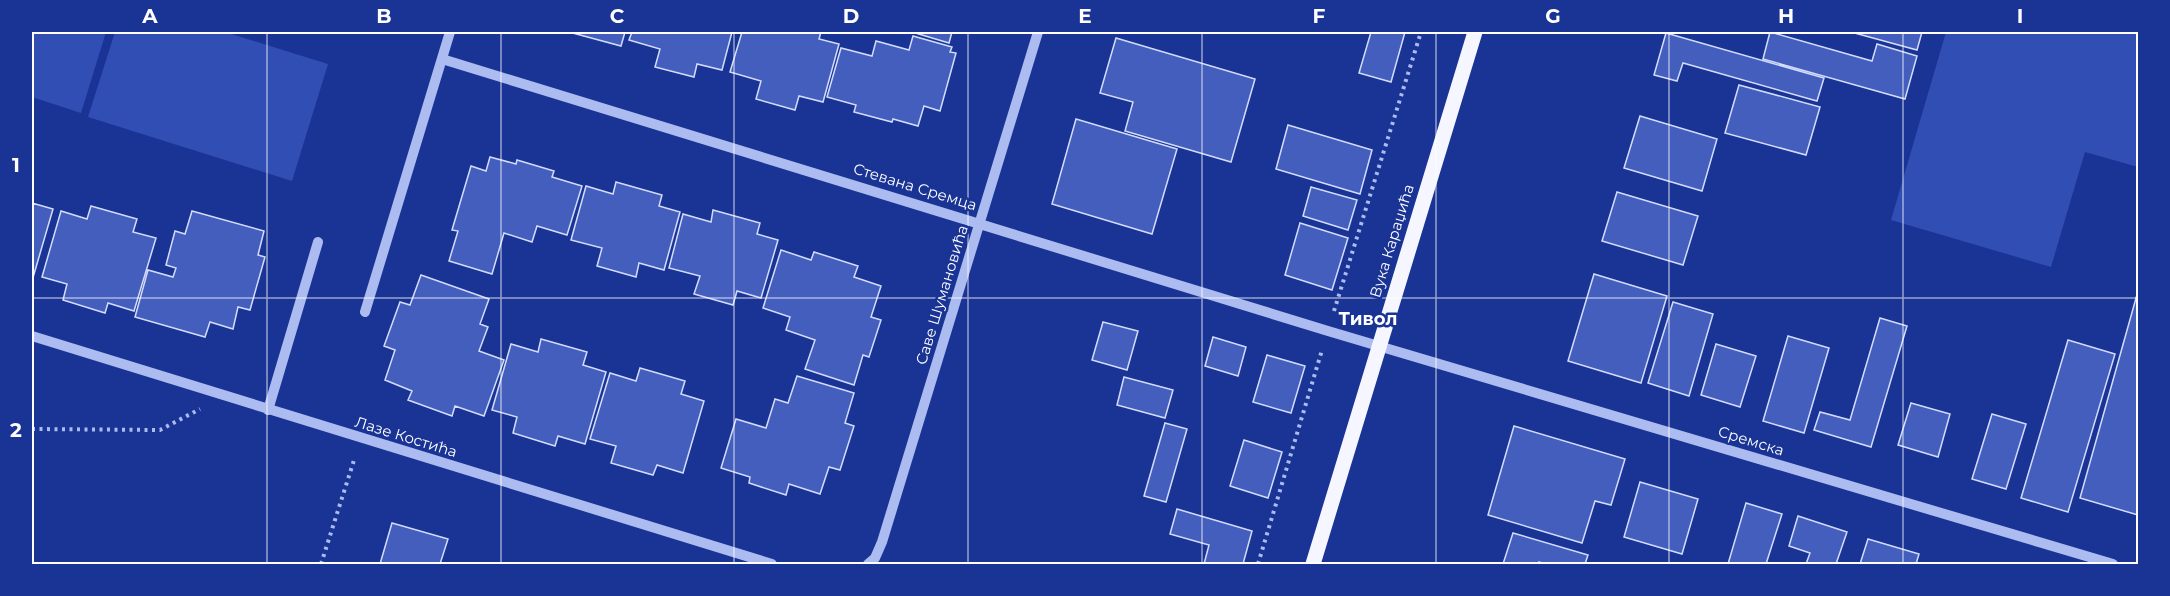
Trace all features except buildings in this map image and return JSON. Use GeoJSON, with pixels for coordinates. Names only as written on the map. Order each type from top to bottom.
{"type":"FeatureCollection","features":[{"type":"Feature","properties":{"kind":"main road","name":"Вука Караџића"},"geometry":{"type":"LineString","coordinates":[[1313,564],[1475,32]]}},
{"type":"Feature","properties":{"kind":"street"},"geometry":{"type":"LineString","coordinates":[[365,312],[450,32]]}},
{"type":"Feature","properties":{"kind":"street","name":"Саве Шумановића"},"geometry":{"type":"LineString","coordinates":[[868,564],[875,558],[882,542],[1038,32]]}},
{"type":"Feature","properties":{"kind":"street","name":"Стевана Сремца"},"geometry":{"type":"LineString","coordinates":[[442,59],[981,222],[1380,346]]}},
{"type":"Feature","properties":{"kind":"street"},"geometry":{"type":"LineString","coordinates":[[268,410],[318,242]]}},
{"type":"Feature","properties":{"kind":"street","name":"Лазе Костића"},"geometry":{"type":"LineString","coordinates":[[32,336],[360,439],[772,564]]}},
{"type":"Feature","properties":{"kind":"street","name":"Сремска"},"geometry":{"type":"LineString","coordinates":[[1380,346],[2113,564]]}},
{"type":"Feature","properties":{"kind":"path"},"geometry":{"type":"LineString","coordinates":[[1258,564],[1421,32]]}},
{"type":"Feature","properties":{"kind":"path"},"geometry":{"type":"LineString","coordinates":[[32,429],[160,430],[225,397]]}},
{"type":"Feature","properties":{"kind":"path"},"geometry":{"type":"LineString","coordinates":[[321,564],[360,439]]}},
{"type":"Feature","properties":{"kind":"shaded area"},"geometry":{"type":"Polygon","coordinates":[[[32,32],[106,32],[81,113],[32,97],[32,32]]]}},
{"type":"Feature","properties":{"kind":"shaded area"},"geometry":{"type":"Polygon","coordinates":[[[115,32],[225,32],[328,64],[292,181],[88,117],[115,32]]]}},
{"type":"Feature","properties":{"kind":"shaded area"},"geometry":{"type":"Polygon","coordinates":[[[1946,32],[2138,32],[2138,167],[2085,152],[2051,267],[1891,220],[1946,32]]]}},
{"type":"Feature","properties":{"kind":"district","name":"Тивол"},"geometry":{"type":"Point","coordinates":[1368,319]}}]}
